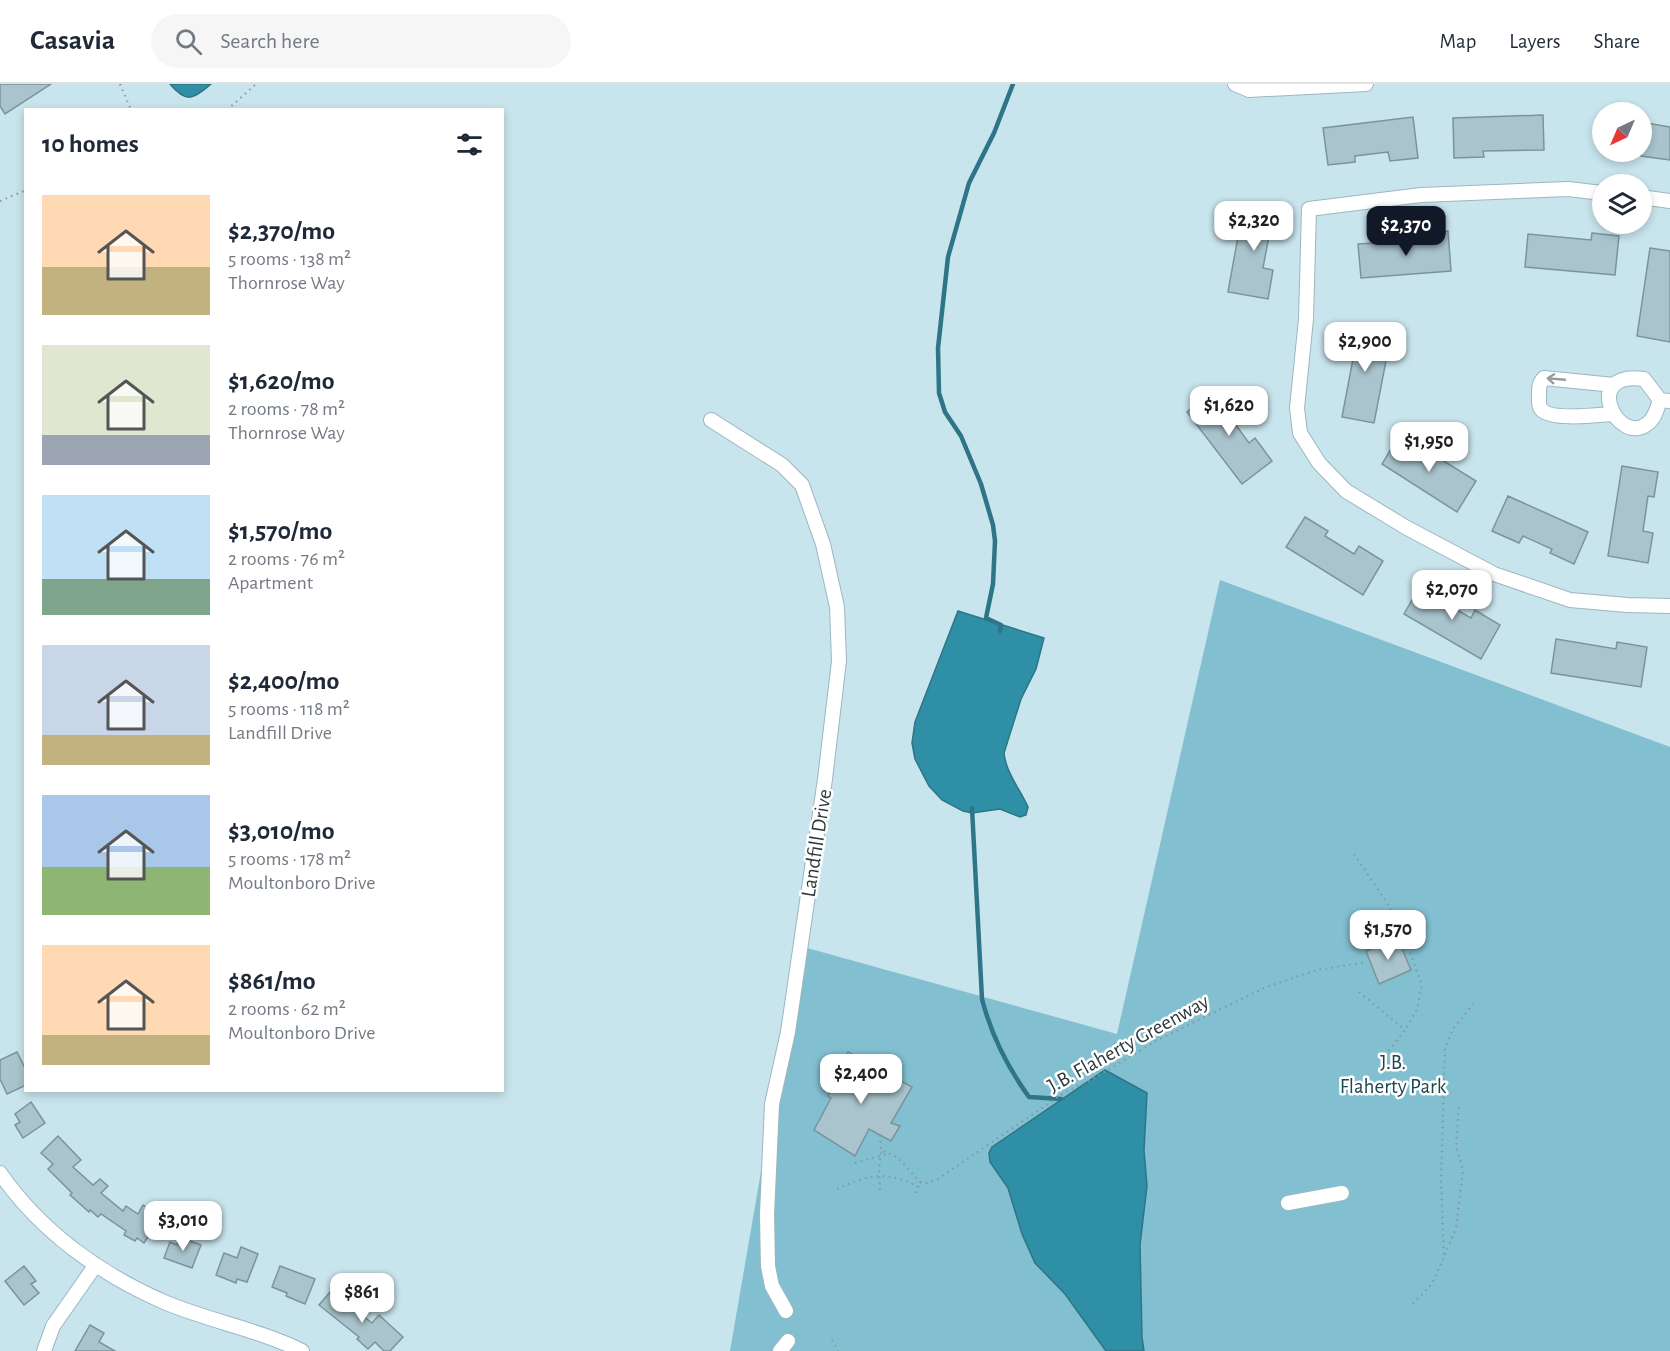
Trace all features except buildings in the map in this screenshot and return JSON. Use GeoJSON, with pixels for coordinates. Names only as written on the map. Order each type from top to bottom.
{"type":"FeatureCollection","features":[{"type":"Feature","properties":{"kind":"street"},"geometry":{"type":"LineString","coordinates":[[1235,84],[1249,90],[1366,84]]}},
{"type":"Feature","properties":{"kind":"street"},"geometry":{"type":"LineString","coordinates":[[1592,192],[1569,189],[1421,195],[1309,209],[1306,319],[1297,408],[1300,433],[1319,463],[1346,491],[1407,528],[1494,574],[1570,600],[1670,606]]}},
{"type":"Feature","properties":{"kind":"street"},"geometry":{"type":"LineString","coordinates":[[1652,199],[1670,201]]}},
{"type":"Feature","properties":{"kind":"street"},"geometry":{"type":"LineString","coordinates":[[1632,377],[1644,379],[1665,401],[1653,419],[1645,426],[1636,429],[1622,424],[1612,414],[1608,397],[1614,385],[1620,380],[1632,377]]}},
{"type":"Feature","properties":{"kind":"street"},"geometry":{"type":"LineString","coordinates":[[1612,414],[1584,417],[1545,412],[1540,406],[1539,388],[1544,378],[1614,385]]}},
{"type":"Feature","properties":{"kind":"street","name":"Landfill Drive"},"geometry":{"type":"LineString","coordinates":[[711,420],[782,465],[802,485],[823,544],[837,607],[839,661],[825,779],[788,1032],[772,1104],[767,1214],[768,1266],[772,1286],[786,1311]]}},
{"type":"Feature","properties":{"kind":"street"},"geometry":{"type":"LineString","coordinates":[[0,1173],[12,1191],[44,1224],[95,1266],[165,1302],[276,1338],[302,1351]]}},
{"type":"Feature","properties":{"kind":"street"},"geometry":{"type":"LineString","coordinates":[[1288,1203],[1342,1193]]}},
{"type":"Feature","properties":{"kind":"street"},"geometry":{"type":"LineString","coordinates":[[44,1351],[53,1326],[95,1266]]}},
{"type":"Feature","properties":{"kind":"path"},"geometry":{"type":"LineString","coordinates":[[120,84],[130,108]]}},
{"type":"Feature","properties":{"kind":"path"},"geometry":{"type":"LineString","coordinates":[[229,108],[256,84]]}},
{"type":"Feature","properties":{"kind":"path"},"geometry":{"type":"LineString","coordinates":[[0,201],[24,191]]}},
{"type":"Feature","properties":{"kind":"path"},"geometry":{"type":"LineString","coordinates":[[1354,854],[1387,903],[1408,947],[1422,985],[1417,1009],[1405,1030],[1380,1062]]}},
{"type":"Feature","properties":{"kind":"path","name":"J.B. Flaherty Greenway"},"geometry":{"type":"LineString","coordinates":[[920,1182],[926,1183],[938,1179],[1067,1091],[1091,1080],[1166,1036],[1266,987],[1317,970],[1367,962]]}},
{"type":"Feature","properties":{"kind":"path"},"geometry":{"type":"LineString","coordinates":[[1359,992],[1405,1030]]}},
{"type":"Feature","properties":{"kind":"path"},"geometry":{"type":"LineString","coordinates":[[1444,1258],[1441,1180],[1445,1049],[1453,1029],[1473,1004]]}},
{"type":"Feature","properties":{"kind":"path"},"geometry":{"type":"LineString","coordinates":[[1413,1304],[1431,1285],[1456,1228],[1463,1170],[1456,1147],[1459,1103]]}},
{"type":"Feature","properties":{"kind":"path"},"geometry":{"type":"LineString","coordinates":[[880,1135],[880,1190]]}},
{"type":"Feature","properties":{"kind":"path"},"geometry":{"type":"LineString","coordinates":[[881,1150],[897,1157],[920,1182],[916,1193]]}},
{"type":"Feature","properties":{"kind":"path"},"geometry":{"type":"LineString","coordinates":[[855,1162],[887,1154]]}},
{"type":"Feature","properties":{"kind":"path"},"geometry":{"type":"LineString","coordinates":[[837,1189],[862,1178],[879,1176],[899,1179],[918,1187]]}},
{"type":"Feature","properties":{"kind":"path"},"geometry":{"type":"LineString","coordinates":[[832,1340],[838,1351]]}},
{"type":"Feature","properties":{"kind":"green space","name":"J.B. Flaherty Park"},"geometry":{"type":"Polygon","coordinates":[[[1220,580],[1670,747],[1670,1351],[730,1351],[800,946],[1117,1034],[1220,580]]]}},
{"type":"Feature","properties":{"kind":"shaded area"},"geometry":{"type":"Polygon","coordinates":[[[170,84],[211,84],[194,96],[185,97],[170,84]]]}},
{"type":"Feature","properties":{"kind":"shaded area"},"geometry":{"type":"Polygon","coordinates":[[[958,611],[1044,638],[1036,669],[1021,699],[1004,753],[1010,774],[1028,807],[1026,815],[1020,817],[1000,809],[972,813],[942,800],[929,786],[915,759],[912,743],[915,722],[958,611]]]}},
{"type":"Feature","properties":{"kind":"shaded area"},"geometry":{"type":"Polygon","coordinates":[[[1105,1070],[1147,1093],[1144,1150],[1147,1186],[1140,1245],[1144,1351],[1106,1351],[1065,1294],[1035,1263],[1022,1234],[1008,1188],[990,1162],[989,1153],[992,1147],[1105,1070]]]}},
{"type":"Feature","properties":{"kind":"waterway"},"geometry":{"type":"LineString","coordinates":[[1000,631],[1001,625],[986,618],[993,584],[995,541],[993,525],[981,484],[961,436],[945,412],[939,393],[938,348],[948,257],[969,183],[994,133],[1013,84]]}},
{"type":"Feature","properties":{"kind":"waterway"},"geometry":{"type":"LineString","coordinates":[[972,808],[982,999],[1001,1050],[1029,1097],[1061,1099]]}}]}
